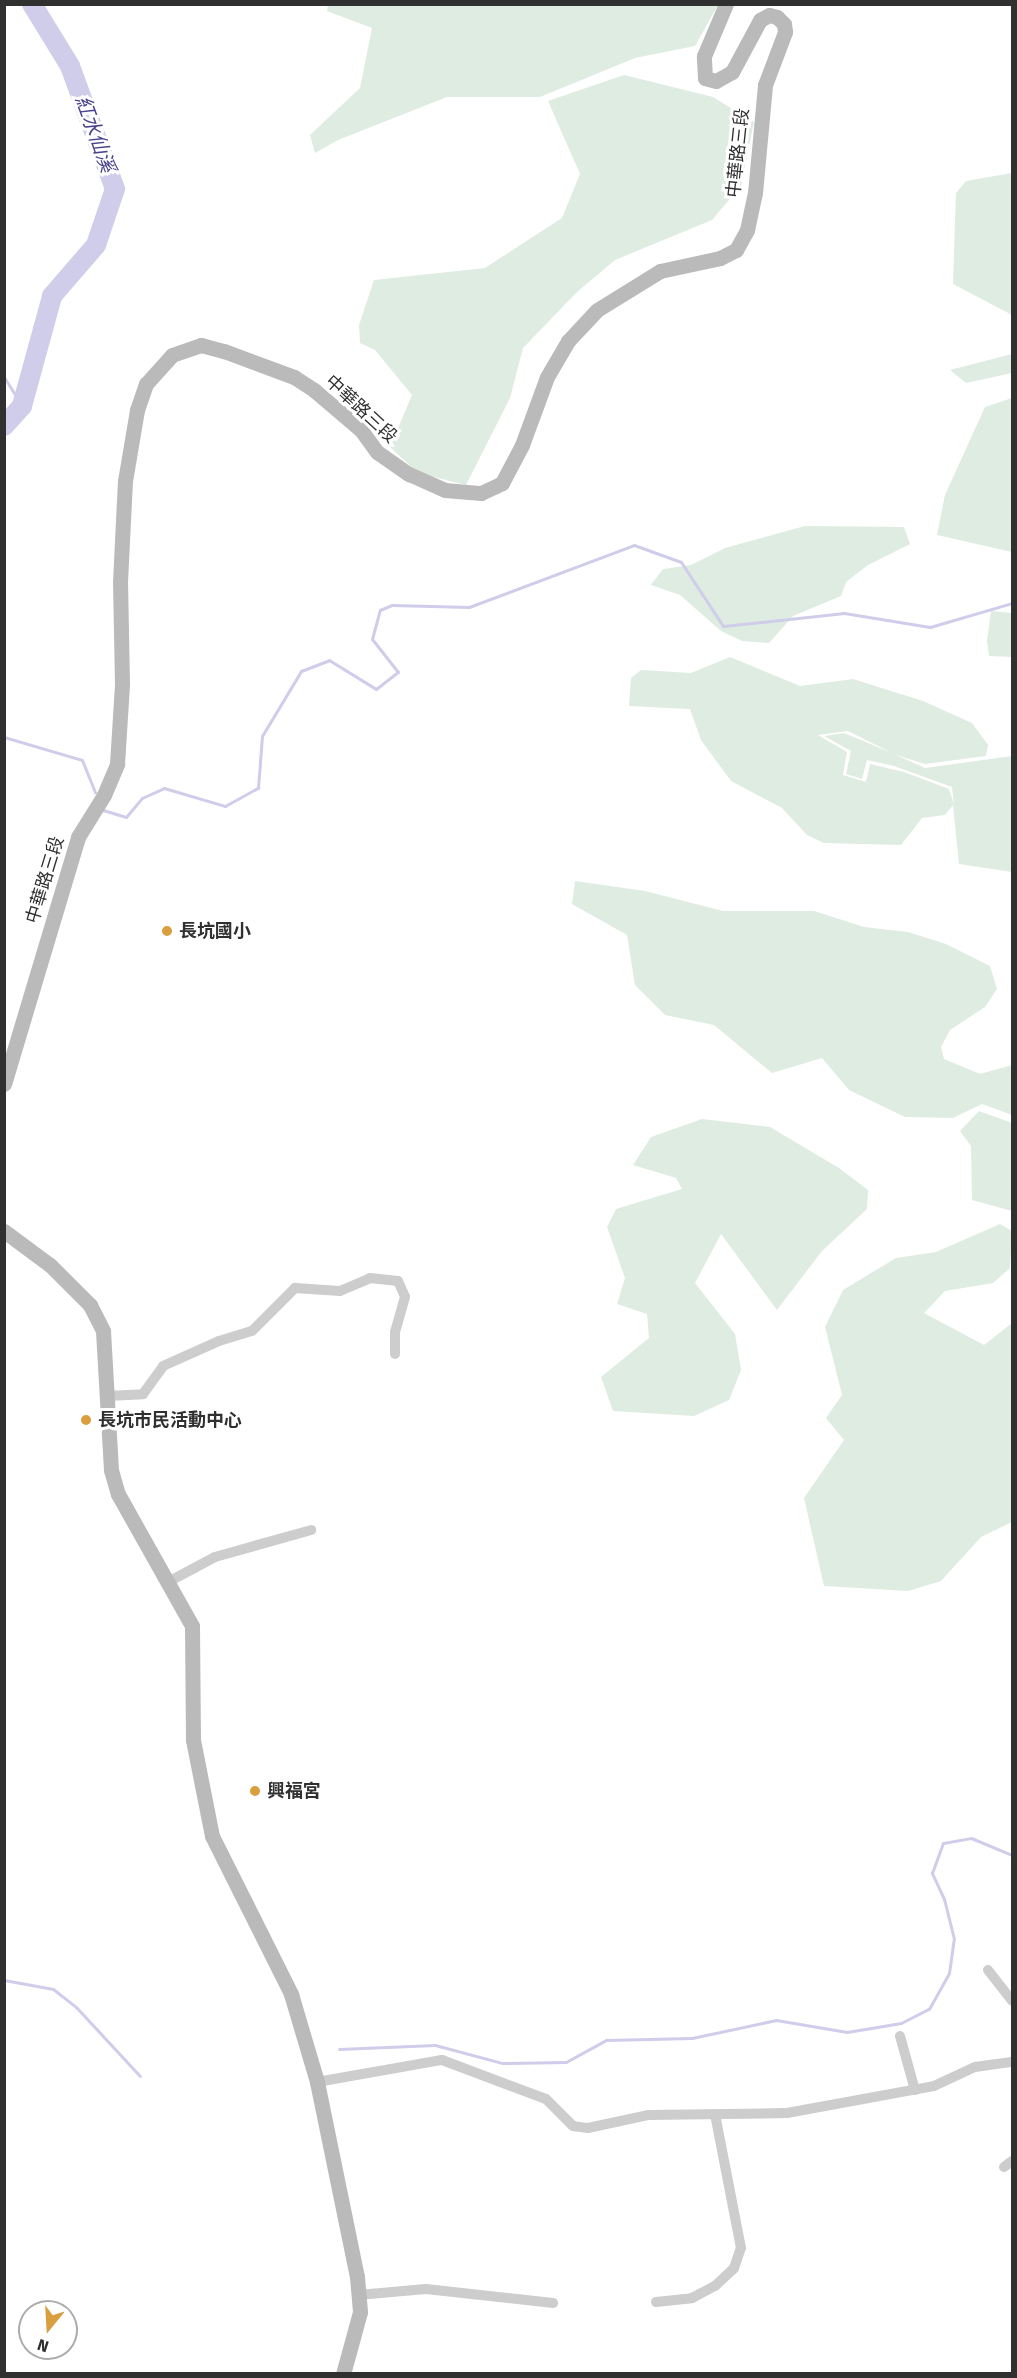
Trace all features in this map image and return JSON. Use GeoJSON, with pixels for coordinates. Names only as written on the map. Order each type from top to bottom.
{"type":"FeatureCollection","features":[{"type":"Feature","properties":{"kind":"main road","name":"中華路三段"},"geometry":{"type":"LineString","coordinates":[[4,1084],[78,837],[104,795],[117,764],[122,684],[120,582],[125,482],[137,410],[146,384],[172,355],[201,345],[224,351],[294,377],[314,390],[361,430],[377,452],[409,474],[446,490],[481,493],[502,483],[522,445],[547,377],[568,341],[597,310],[660,271],[720,258],[736,249],[747,230],[755,193],[765,85],[785,32],[784,24],[777,17],[770,15],[760,20],[732,72],[716,81],[705,78],[704,56],[726,4]]}},
{"type":"Feature","properties":{"kind":"main road"},"geometry":{"type":"LineString","coordinates":[[4,1231],[50,1265],[90,1305],[103,1331],[111,1470],[118,1494],[170,1581],[192,1626],[193,1740],[212,1836],[291,1994],[317,2082],[360,2312],[343,2373]]}},
{"type":"Feature","properties":{"kind":"street"},"geometry":{"type":"LineString","coordinates":[[108,1396],[143,1394],[163,1366],[219,1341],[252,1331],[295,1288],[340,1291],[370,1278],[398,1281],[405,1297],[395,1332],[395,1354]]}},
{"type":"Feature","properties":{"kind":"street"},"geometry":{"type":"LineString","coordinates":[[170,1581],[215,1557],[310,1530]]}},
{"type":"Feature","properties":{"kind":"street"},"geometry":{"type":"LineString","coordinates":[[988,1970],[1012,2001]]}},
{"type":"Feature","properties":{"kind":"street"},"geometry":{"type":"LineString","coordinates":[[900,2036],[915,2090]]}},
{"type":"Feature","properties":{"kind":"street"},"geometry":{"type":"LineString","coordinates":[[317,2082],[442,2060],[546,2099],[573,2126],[610,2125],[648,2115],[787,2113],[942,2084],[975,2067],[1012,2062]]}},
{"type":"Feature","properties":{"kind":"street"},"geometry":{"type":"LineString","coordinates":[[656,2302],[692,2298],[715,2286],[735,2268],[741,2248],[715,2114]]}},
{"type":"Feature","properties":{"kind":"street"},"geometry":{"type":"LineString","coordinates":[[358,2295],[426,2289],[553,2303]]}},
{"type":"Feature","properties":{"kind":"shaded area"},"geometry":{"type":"Polygon","coordinates":[[[328,5],[718,5],[695,46],[635,58],[540,97],[447,97],[338,140],[315,153],[310,135],[360,88],[372,28],[327,11],[328,5]]]}},
{"type":"Feature","properties":{"kind":"shaded area"},"geometry":{"type":"Polygon","coordinates":[[[624,75],[713,97],[754,122],[741,186],[712,220],[615,260],[577,292],[523,348],[510,398],[466,485],[418,473],[390,447],[412,395],[375,350],[360,343],[359,325],[374,280],[485,268],[562,218],[580,174],[548,101],[624,75]]]}},
{"type":"Feature","properties":{"kind":"shaded area"},"geometry":{"type":"Polygon","coordinates":[[[1012,173],[1012,315],[953,284],[956,193],[966,181],[1012,173]]]}},
{"type":"Feature","properties":{"kind":"shaded area"},"geometry":{"type":"Polygon","coordinates":[[[1012,354],[1012,373],[966,383],[950,370],[1012,354]]]}},
{"type":"Feature","properties":{"kind":"shaded area"},"geometry":{"type":"Polygon","coordinates":[[[1012,398],[1012,552],[937,535],[945,495],[985,407],[1012,398]]]}},
{"type":"Feature","properties":{"kind":"shaded area"},"geometry":{"type":"Polygon","coordinates":[[[805,526],[904,527],[910,544],[868,565],[846,582],[841,596],[793,616],[769,643],[742,641],[721,631],[680,595],[651,585],[663,569],[691,565],[725,548],[805,526]]]}},
{"type":"Feature","properties":{"kind":"shaded area"},"geometry":{"type":"Polygon","coordinates":[[[991,611],[1012,613],[1012,657],[989,656],[987,641],[991,611]]]}},
{"type":"Feature","properties":{"kind":"shaded area"},"geometry":{"type":"Polygon","coordinates":[[[730,657],[800,686],[853,679],[923,701],[972,723],[988,745],[986,756],[925,764],[896,755],[925,768],[1012,756],[1012,872],[959,864],[953,805],[945,815],[922,818],[901,845],[824,843],[807,835],[782,808],[731,781],[701,740],[690,709],[629,706],[631,678],[641,670],[691,673],[730,657]],[[848,731],[818,735],[847,752],[843,775],[866,782],[870,764],[904,772],[949,789],[954,804],[952,787],[894,766],[867,760],[862,779],[846,774],[851,751],[824,736],[844,733],[892,753],[848,731]]]}},
{"type":"Feature","properties":{"kind":"shaded area"},"geometry":{"type":"Polygon","coordinates":[[[575,881],[645,891],[723,911],[814,911],[864,927],[908,932],[946,944],[990,966],[997,989],[985,1007],[950,1030],[941,1047],[944,1059],[980,1074],[1012,1065],[1012,1115],[982,1104],[953,1118],[905,1117],[849,1090],[822,1058],[772,1073],[714,1025],[665,1015],[635,985],[627,935],[572,904],[575,881]]]}},
{"type":"Feature","properties":{"kind":"shaded area"},"geometry":{"type":"Polygon","coordinates":[[[979,1111],[1012,1123],[1012,1211],[972,1200],[971,1146],[960,1131],[979,1111]]]}},
{"type":"Feature","properties":{"kind":"shaded area"},"geometry":{"type":"Polygon","coordinates":[[[702,1119],[770,1127],[839,1168],[868,1190],[867,1209],[822,1251],[777,1310],[721,1234],[695,1283],[735,1334],[741,1370],[729,1400],[694,1416],[613,1411],[601,1377],[649,1338],[647,1314],[617,1304],[625,1278],[607,1227],[616,1209],[682,1189],[676,1178],[633,1165],[651,1137],[702,1119]]]}},
{"type":"Feature","properties":{"kind":"shaded area"},"geometry":{"type":"Polygon","coordinates":[[[1000,1224],[1012,1231],[1010,1268],[993,1283],[945,1291],[924,1313],[984,1345],[1012,1323],[1012,1522],[981,1537],[941,1581],[908,1591],[824,1586],[804,1498],[844,1440],[826,1418],[842,1395],[825,1327],[843,1290],[896,1258],[936,1252],[1000,1224]]]}},
{"type":"Feature","properties":{"kind":"waterway","name":"紅水仙溪"},"geometry":{"type":"LineString","coordinates":[[4,426],[22,406],[52,296],[96,245],[115,189],[70,66],[32,4]]}},
{"type":"Feature","properties":{"kind":"waterway"},"geometry":{"type":"LineString","coordinates":[[4,377],[22,406]]}},
{"type":"Feature","properties":{"kind":"waterway"},"geometry":{"type":"LineString","coordinates":[[103,810],[126,817],[142,798],[164,788],[225,806],[258,788],[262,736],[301,671],[329,660],[376,689],[398,672],[372,639],[380,610],[392,605],[469,607],[634,545],[681,562],[723,626],[844,613],[930,627],[1012,603]]}},
{"type":"Feature","properties":{"kind":"waterway"},"geometry":{"type":"LineString","coordinates":[[4,737],[82,760],[95,792]]}},
{"type":"Feature","properties":{"kind":"waterway"},"geometry":{"type":"LineString","coordinates":[[339,2049],[435,2045],[502,2063],[566,2062],[606,2040],[692,2038],[776,2020],[847,2032],[901,2023],[929,2009],[949,1973],[954,1939],[944,1899],[932,1873],[943,1843],[971,1838],[1012,1855]]}},
{"type":"Feature","properties":{"kind":"waterway"},"geometry":{"type":"LineString","coordinates":[[4,1980],[53,1989],[76,2007],[140,2076]]}},
{"type":"Feature","properties":{"kind":"place","name":"長坑國小"},"geometry":{"type":"Point","coordinates":[167,931]}},
{"type":"Feature","properties":{"kind":"place","name":"長坑市民活動中心"},"geometry":{"type":"Point","coordinates":[86,1420]}},
{"type":"Feature","properties":{"kind":"place","name":"興福宮"},"geometry":{"type":"Point","coordinates":[255,1791]}}]}
